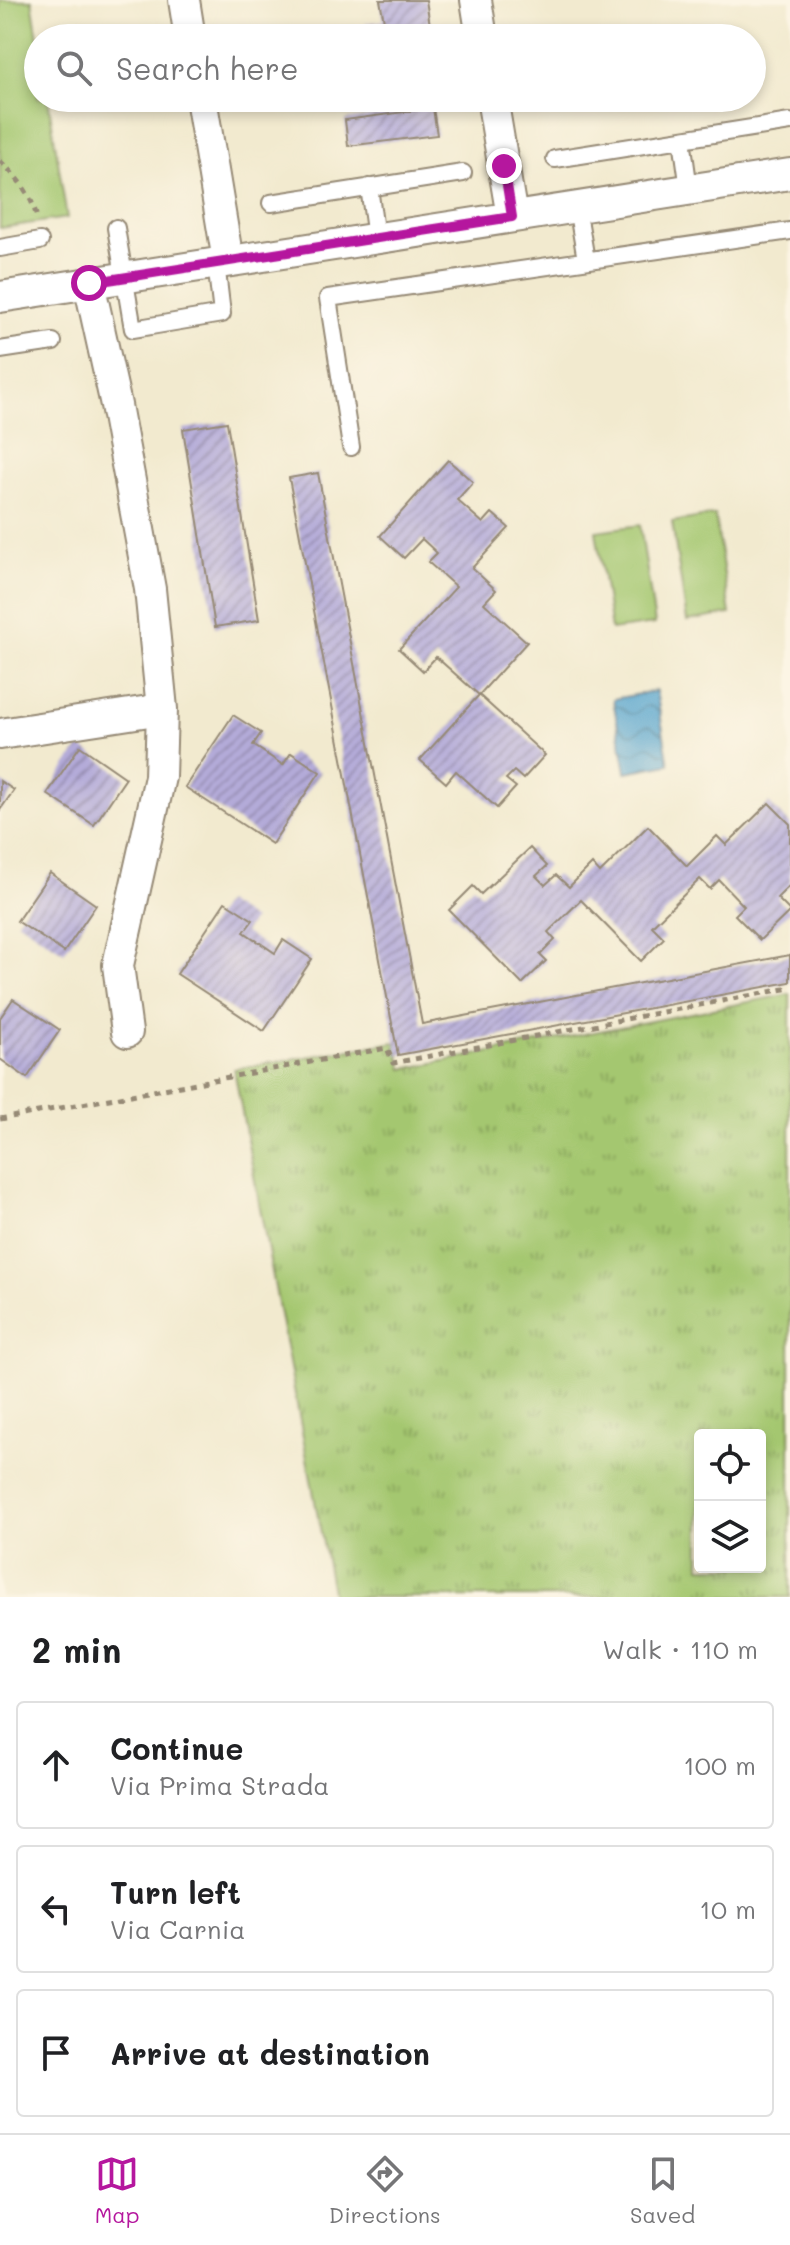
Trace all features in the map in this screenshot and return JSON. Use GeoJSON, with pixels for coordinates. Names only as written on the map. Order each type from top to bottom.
{"type":"FeatureCollection","features":[{"type":"Feature","properties":{"kind":"street"},"geometry":{"type":"LineString","coordinates":[[184,0],[188,24]]}},
{"type":"Feature","properties":{"kind":"street"},"geometry":{"type":"LineString","coordinates":[[476,0],[480,24]]}},
{"type":"Feature","properties":{"kind":"street"},"geometry":{"type":"LineString","coordinates":[[203,112],[222,262]]}},
{"type":"Feature","properties":{"kind":"street"},"geometry":{"type":"LineString","coordinates":[[494,112],[512,217]]}},
{"type":"Feature","properties":{"kind":"street"},"geometry":{"type":"LineString","coordinates":[[0,297],[790,174]]}},
{"type":"Feature","properties":{"kind":"street"},"geometry":{"type":"LineString","coordinates":[[89,283],[116,405],[150,589],[162,709],[160,777],[118,965],[127,1032]]}},
{"type":"Feature","properties":{"kind":"street"},"geometry":{"type":"LineString","coordinates":[[0,734],[162,709]]}},
{"type":"Feature","properties":{"kind":"lane"},"geometry":{"type":"LineString","coordinates":[[555,159],[790,122]]}},
{"type":"Feature","properties":{"kind":"lane"},"geometry":{"type":"LineString","coordinates":[[682,139],[689,189]]}},
{"type":"Feature","properties":{"kind":"lane"},"geometry":{"type":"LineString","coordinates":[[271,203],[463,173]]}},
{"type":"Feature","properties":{"kind":"lane"},"geometry":{"type":"LineString","coordinates":[[369,187],[376,238]]}},
{"type":"Feature","properties":{"kind":"lane"},"geometry":{"type":"LineString","coordinates":[[577,207],[586,260]]}},
{"type":"Feature","properties":{"kind":"lane"},"geometry":{"type":"LineString","coordinates":[[116,228],[133,329],[222,314],[222,262]]}},
{"type":"Feature","properties":{"kind":"lane"},"geometry":{"type":"LineString","coordinates":[[351,447],[328,298],[790,231]]}},
{"type":"Feature","properties":{"kind":"lane"},"geometry":{"type":"LineString","coordinates":[[0,248],[40,241]]}},
{"type":"Feature","properties":{"kind":"lane"},"geometry":{"type":"LineString","coordinates":[[0,350],[53,342]]}},
{"type":"Feature","properties":{"kind":"path"},"geometry":{"type":"LineString","coordinates":[[0,161],[24,188],[37,219]]}},
{"type":"Feature","properties":{"kind":"path"},"geometry":{"type":"LineString","coordinates":[[0,1119],[387,1048],[393,1063],[790,988]]}},
{"type":"Feature","properties":{"kind":"green space"},"geometry":{"type":"Polygon","coordinates":[[[0,0],[32,0],[36,24],[24,24],[24,112],[50,112],[67,218],[0,228],[0,0]]]}},
{"type":"Feature","properties":{"kind":"green space"},"geometry":{"type":"Polygon","coordinates":[[[715,515],[730,614],[687,621],[672,522],[715,515]]]}},
{"type":"Feature","properties":{"kind":"green space"},"geometry":{"type":"Polygon","coordinates":[[[640,525],[655,624],[611,630],[596,531],[640,525]]]}},
{"type":"Feature","properties":{"kind":"green space"},"geometry":{"type":"Polygon","coordinates":[[[790,994],[790,1597],[333,1597],[234,1069],[396,1042],[403,1069],[790,994]]]}},
{"type":"Feature","properties":{"kind":"water"},"geometry":{"type":"Polygon","coordinates":[[[656,691],[669,764],[626,772],[613,699],[656,691]]]}},
{"type":"Feature","properties":{"kind":"building"},"geometry":{"type":"Polygon","coordinates":[[[380,0],[426,0],[430,24],[366,24],[384,21],[380,0]]]}},
{"type":"Feature","properties":{"kind":"building"},"geometry":{"type":"Polygon","coordinates":[[[404,112],[434,112],[437,135],[348,146],[345,120],[404,112]]]}},
{"type":"Feature","properties":{"kind":"building"},"geometry":{"type":"Polygon","coordinates":[[[227,422],[259,620],[215,627],[183,429],[227,422]]]}},
{"type":"Feature","properties":{"kind":"building"},"geometry":{"type":"Polygon","coordinates":[[[448,460],[473,482],[457,500],[483,523],[492,513],[509,528],[472,568],[496,590],[484,603],[527,642],[479,695],[436,657],[423,671],[399,649],[456,587],[428,562],[437,553],[422,539],[404,558],[380,536],[448,460]]]}},
{"type":"Feature","properties":{"kind":"building"},"geometry":{"type":"Polygon","coordinates":[[[318,473],[422,1024],[790,955],[790,982],[398,1055],[289,478],[318,473]]]}},
{"type":"Feature","properties":{"kind":"building"},"geometry":{"type":"Polygon","coordinates":[[[479,695],[545,755],[523,779],[514,771],[506,779],[516,787],[497,808],[456,771],[446,783],[420,760],[479,695]]]}},
{"type":"Feature","properties":{"kind":"building"},"geometry":{"type":"Polygon","coordinates":[[[233,715],[261,733],[253,745],[283,765],[291,753],[320,772],[272,844],[185,787],[233,715]]]}},
{"type":"Feature","properties":{"kind":"building"},"geometry":{"type":"Polygon","coordinates":[[[80,746],[126,778],[94,825],[47,794],[80,746]]]}},
{"type":"Feature","properties":{"kind":"building"},"geometry":{"type":"Polygon","coordinates":[[[0,781],[14,790],[0,810],[0,781]]]}},
{"type":"Feature","properties":{"kind":"building"},"geometry":{"type":"Polygon","coordinates":[[[769,803],[790,824],[790,885],[777,898],[790,911],[760,940],[735,915],[744,906],[719,880],[710,889],[700,879],[652,926],[664,938],[641,961],[581,900],[548,932],[555,940],[540,955],[546,961],[522,984],[449,910],[473,886],[481,894],[530,848],[547,866],[536,876],[545,885],[556,875],[569,887],[592,864],[600,873],[648,826],[687,866],[717,836],[726,845],[769,803]]]}},
{"type":"Feature","properties":{"kind":"building"},"geometry":{"type":"Polygon","coordinates":[[[50,873],[96,905],[64,952],[17,921],[50,873]]]}},
{"type":"Feature","properties":{"kind":"building"},"geometry":{"type":"Polygon","coordinates":[[[225,902],[253,920],[244,932],[275,953],[283,940],[312,959],[264,1031],[177,974],[225,902]]]}},
{"type":"Feature","properties":{"kind":"building"},"geometry":{"type":"Polygon","coordinates":[[[13,999],[60,1030],[27,1078],[0,1059],[0,1018],[13,999]]]}},
{"type":"Feature","properties":{"kind":"route"},"geometry":{"type":"LineString","coordinates":[[89,283],[512,217],[504,166]]}}]}
